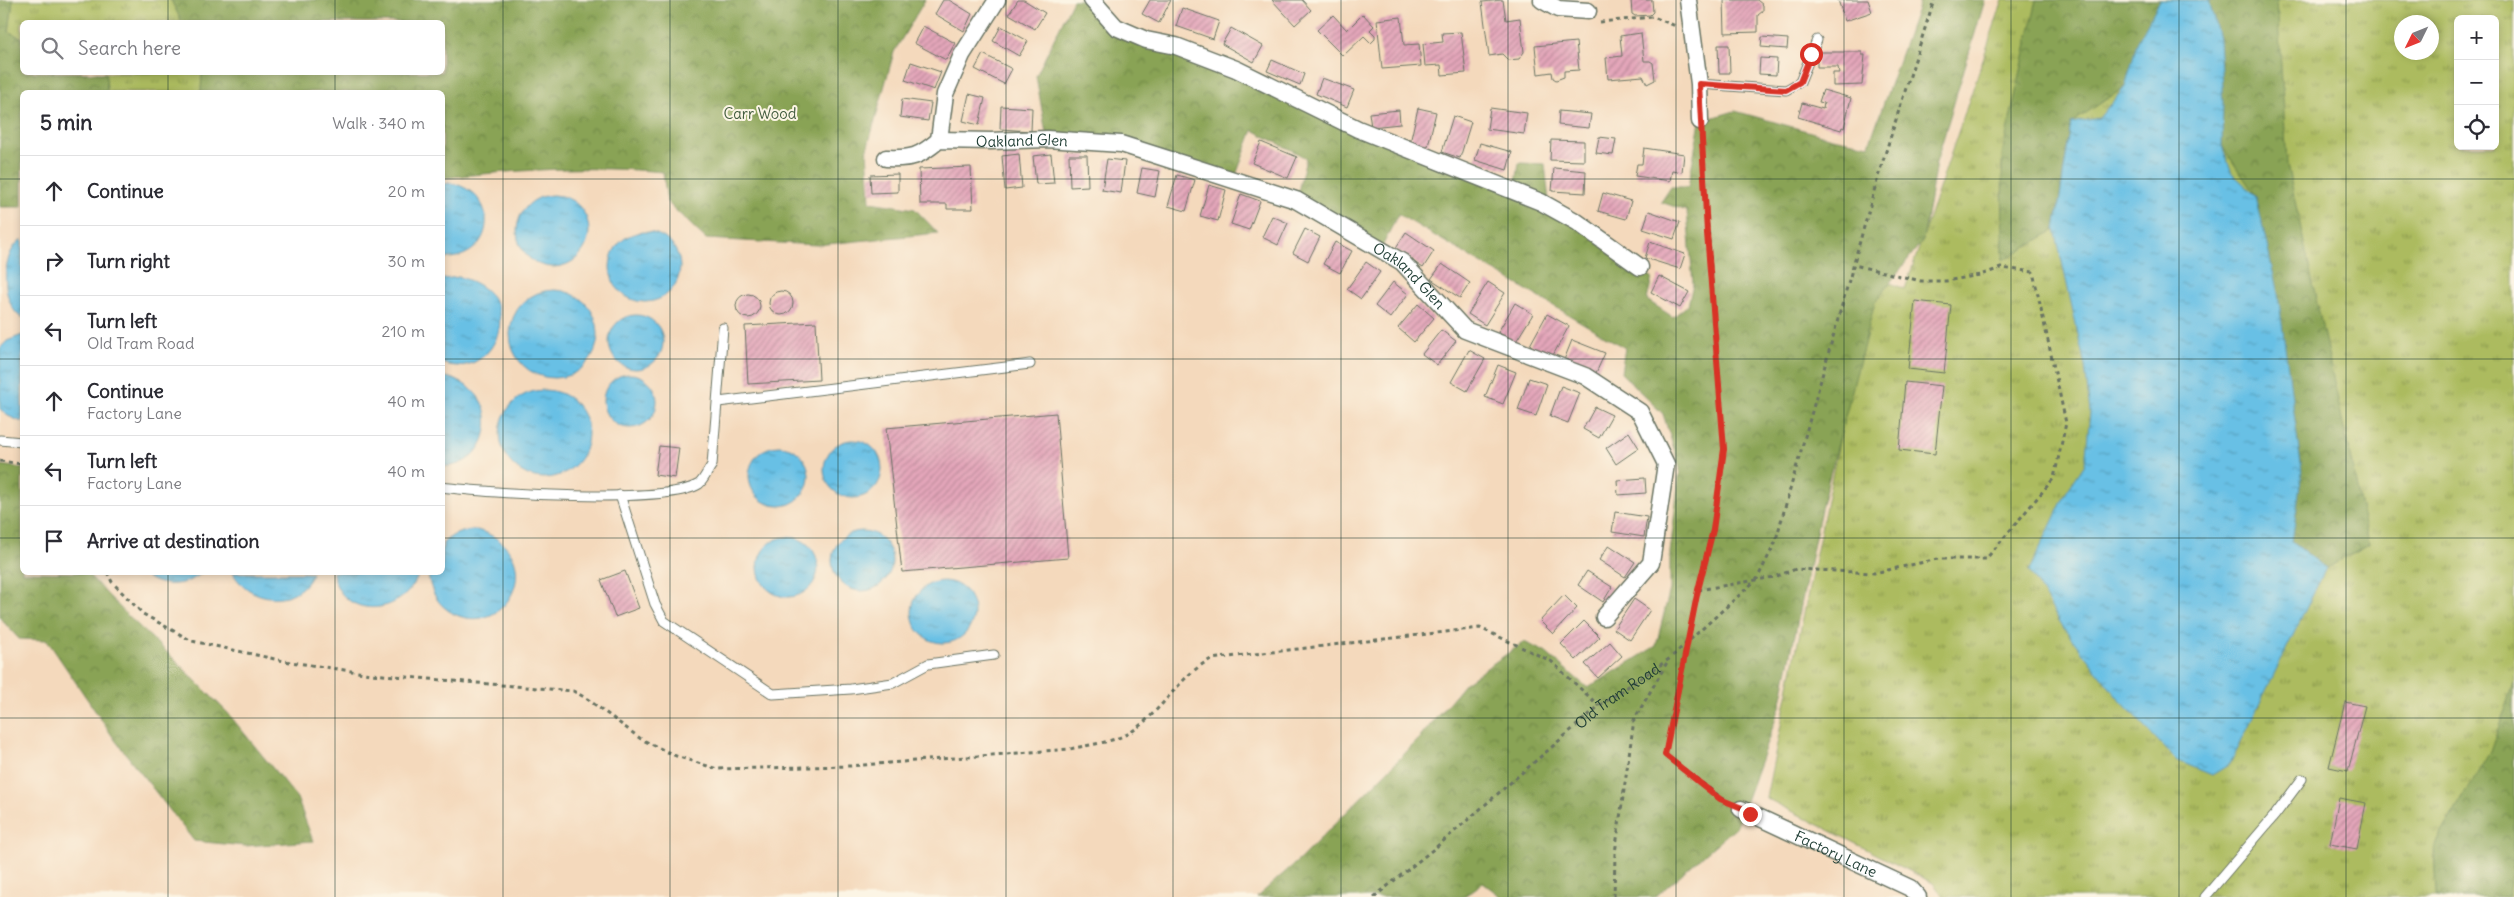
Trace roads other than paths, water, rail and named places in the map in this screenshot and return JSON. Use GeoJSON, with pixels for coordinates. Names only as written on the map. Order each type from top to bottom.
{"type":"FeatureCollection","features":[{"type":"Feature","properties":{"kind":"street"},"geometry":{"type":"LineString","coordinates":[[886,158],[910,159],[925,151],[939,140],[944,94],[962,55],[997,0]]}},
{"type":"Feature","properties":{"kind":"street"},"geometry":{"type":"LineString","coordinates":[[1092,0],[1116,27],[1146,40],[1176,46],[1236,69],[1358,129],[1541,202],[1577,222],[1640,267]]}},
{"type":"Feature","properties":{"kind":"street"},"geometry":{"type":"LineString","coordinates":[[1542,0],[1558,9],[1588,11]]}},
{"type":"Feature","properties":{"kind":"street"},"geometry":{"type":"LineString","coordinates":[[1688,0],[1699,84],[1700,121]]}},
{"type":"Feature","properties":{"kind":"street","name":"Oakland Glen"},"geometry":{"type":"LineString","coordinates":[[939,140],[991,142],[1047,139],[1121,144],[1296,200],[1402,262],[1465,330],[1585,376],[1640,412],[1666,464],[1651,563],[1604,617]]}},
{"type":"Feature","properties":{"kind":"street","name":"Factory Lane"},"geometry":{"type":"LineString","coordinates":[[1746,811],[1910,888],[1918,897]]}},
{"type":"Feature","properties":{"kind":"lane"},"geometry":{"type":"LineString","coordinates":[[1699,84],[1786,90],[1800,82],[1817,40]]}},
{"type":"Feature","properties":{"kind":"lane"},"geometry":{"type":"LineString","coordinates":[[445,487],[490,493],[620,495],[678,492],[700,483],[712,465],[723,328]]}},
{"type":"Feature","properties":{"kind":"lane"},"geometry":{"type":"LineString","coordinates":[[718,402],[1030,364]]}},
{"type":"Feature","properties":{"kind":"lane"},"geometry":{"type":"LineString","coordinates":[[0,440],[20,442]]}},
{"type":"Feature","properties":{"kind":"lane"},"geometry":{"type":"LineString","coordinates":[[620,495],[655,604],[664,621],[773,694],[850,689],[893,683],[928,664],[994,655]]}},
{"type":"Feature","properties":{"kind":"lane"},"geometry":{"type":"LineString","coordinates":[[2205,897],[2264,829],[2302,778]]}},
{"type":"Feature","properties":{"kind":"water"},"geometry":{"type":"Polygon","coordinates":[[[2160,0],[2209,0],[2219,39],[2223,103],[2222,146],[2232,173],[2256,196],[2278,294],[2302,472],[2292,542],[2326,568],[2230,764],[2212,775],[2176,760],[2117,697],[2065,630],[2029,571],[2067,491],[2085,464],[2090,413],[2085,366],[2055,230],[2071,123],[2099,118],[2125,87],[2137,43],[2160,0]]]}},
{"type":"Feature","properties":{"kind":"water"},"geometry":{"type":"Polygon","coordinates":[[[451,183],[468,190],[479,200],[485,212],[486,226],[482,238],[473,249],[460,256],[445,258],[445,184],[451,183]]]}},
{"type":"Feature","properties":{"kind":"water"},"geometry":{"type":"Polygon","coordinates":[[[553,195],[573,201],[583,211],[589,231],[583,251],[573,261],[553,267],[533,261],[523,251],[517,231],[523,211],[533,201],[553,195]]]}},
{"type":"Feature","properties":{"kind":"water"},"geometry":{"type":"Polygon","coordinates":[[[638,232],[652,232],[665,238],[674,247],[680,260],[678,280],[670,292],[652,302],[638,302],[625,296],[616,287],[610,274],[610,260],[616,247],[625,238],[638,232]]]}},
{"type":"Feature","properties":{"kind":"water"},"geometry":{"type":"Polygon","coordinates":[[[20,241],[20,316],[10,302],[6,278],[10,255],[20,241]]]}},
{"type":"Feature","properties":{"kind":"water"},"geometry":{"type":"Polygon","coordinates":[[[459,277],[481,287],[495,301],[500,317],[498,334],[490,349],[477,361],[461,366],[445,363],[445,279],[459,277]]]}},
{"type":"Feature","properties":{"kind":"water"},"geometry":{"type":"Polygon","coordinates":[[[554,290],[571,293],[579,297],[591,309],[595,317],[598,334],[595,351],[591,359],[579,371],[571,375],[554,378],[537,375],[529,371],[517,359],[513,351],[510,334],[513,317],[517,309],[529,297],[537,293],[554,290]]]}},
{"type":"Feature","properties":{"kind":"water"},"geometry":{"type":"Polygon","coordinates":[[[636,315],[646,317],[655,323],[661,332],[663,342],[661,352],[655,361],[646,367],[636,369],[626,367],[617,361],[611,352],[609,342],[611,332],[617,323],[626,317],[636,315]]]}},
{"type":"Feature","properties":{"kind":"water"},"geometry":{"type":"Polygon","coordinates":[[[20,336],[20,421],[8,416],[0,409],[0,348],[7,341],[20,336]]]}},
{"type":"Feature","properties":{"kind":"water"},"geometry":{"type":"Polygon","coordinates":[[[630,374],[640,376],[649,382],[655,391],[657,401],[655,411],[649,420],[640,426],[630,428],[620,426],[611,420],[605,411],[603,401],[605,391],[611,382],[620,376],[630,374]]]}},
{"type":"Feature","properties":{"kind":"water"},"geometry":{"type":"Polygon","coordinates":[[[445,377],[466,386],[479,398],[486,413],[486,429],[481,444],[472,456],[459,464],[445,466],[445,377]]]}},
{"type":"Feature","properties":{"kind":"water"},"geometry":{"type":"Polygon","coordinates":[[[544,390],[561,393],[569,397],[581,409],[585,417],[588,434],[585,451],[581,459],[569,471],[561,475],[544,478],[527,475],[519,471],[507,459],[503,451],[500,434],[503,417],[507,409],[519,397],[527,393],[544,390]]]}},
{"type":"Feature","properties":{"kind":"water"},"geometry":{"type":"Polygon","coordinates":[[[847,440],[859,440],[874,448],[882,463],[882,475],[874,490],[859,498],[847,498],[832,490],[824,475],[824,463],[832,448],[847,440]]]}},
{"type":"Feature","properties":{"kind":"water"},"geometry":{"type":"Polygon","coordinates":[[[779,446],[796,451],[804,459],[809,476],[804,493],[796,501],[779,506],[762,501],[754,493],[749,476],[754,459],[762,451],[779,446]]]}},
{"type":"Feature","properties":{"kind":"water"},"geometry":{"type":"Polygon","coordinates":[[[477,530],[499,540],[512,555],[517,572],[514,589],[505,604],[491,615],[474,619],[448,611],[433,593],[428,575],[445,575],[445,542],[458,533],[477,530]]]}},
{"type":"Feature","properties":{"kind":"water"},"geometry":{"type":"Polygon","coordinates":[[[856,531],[868,531],[879,536],[887,544],[892,555],[890,573],[879,586],[868,591],[856,591],[845,586],[837,578],[832,567],[832,555],[837,544],[845,536],[856,531]]]}},
{"type":"Feature","properties":{"kind":"water"},"geometry":{"type":"Polygon","coordinates":[[[788,537],[805,542],[813,550],[818,567],[813,584],[805,592],[788,597],[771,592],[763,584],[758,567],[763,550],[771,542],[788,537]]]}},
{"type":"Feature","properties":{"kind":"water"},"geometry":{"type":"Polygon","coordinates":[[[145,575],[199,575],[187,581],[172,584],[156,582],[145,575]]]}},
{"type":"Feature","properties":{"kind":"water"},"geometry":{"type":"Polygon","coordinates":[[[234,575],[311,575],[305,584],[296,592],[285,596],[261,595],[250,591],[240,583],[234,575]]]}},
{"type":"Feature","properties":{"kind":"water"},"geometry":{"type":"Polygon","coordinates":[[[334,575],[418,575],[411,588],[400,599],[387,605],[373,608],[359,606],[347,599],[338,588],[334,575]]]}},
{"type":"Feature","properties":{"kind":"water"},"geometry":{"type":"Polygon","coordinates":[[[943,581],[960,586],[965,590],[969,595],[974,612],[969,629],[965,634],[960,638],[943,643],[926,638],[921,634],[917,629],[912,612],[917,595],[921,590],[926,586],[943,581]]]}},
{"type":"Feature","properties":{"kind":"park label","name":"Carr Wood"},"geometry":{"type":"Point","coordinates":[760,113]}}]}
